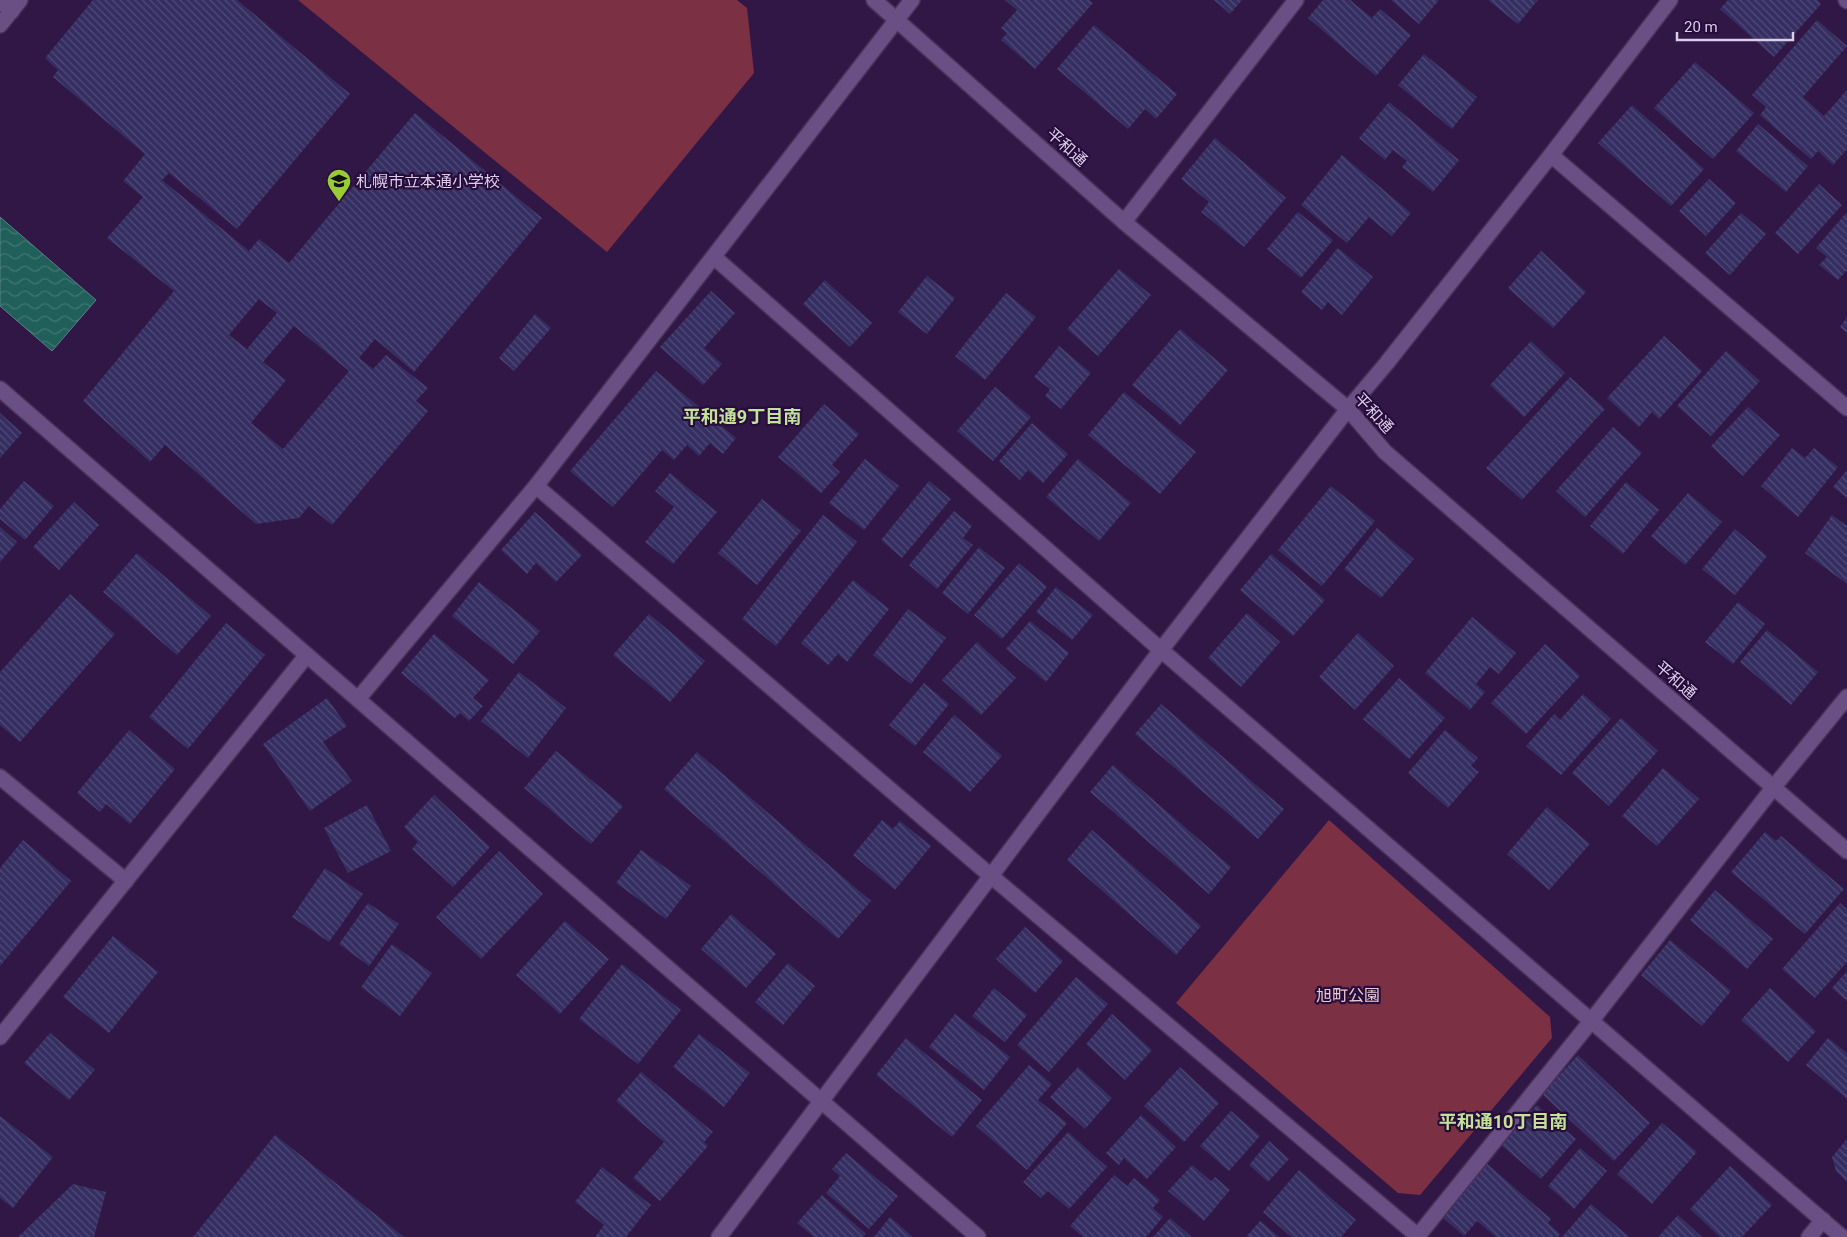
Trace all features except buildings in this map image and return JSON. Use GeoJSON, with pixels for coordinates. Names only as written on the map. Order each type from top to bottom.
{"type":"FeatureCollection","features":[{"type":"Feature","properties":{"kind":"street","name":"平和通"},"geometry":{"type":"LineString","coordinates":[[874,0],[1124,222],[1295,367],[1348,409],[1385,452],[1847,851]]}},
{"type":"Feature","properties":{"kind":"street"},"geometry":{"type":"LineString","coordinates":[[358,699],[536,486],[912,0]]}},
{"type":"Feature","properties":{"kind":"street"},"geometry":{"type":"LineString","coordinates":[[1124,222],[1296,0]]}},
{"type":"Feature","properties":{"kind":"street"},"geometry":{"type":"LineString","coordinates":[[719,1237],[1161,650],[1348,409],[1386,364],[1551,155],[1670,0]]}},
{"type":"Feature","properties":{"kind":"street"},"geometry":{"type":"LineString","coordinates":[[0,1],[16,6],[0,25]]}},
{"type":"Feature","properties":{"kind":"street"},"geometry":{"type":"LineString","coordinates":[[1551,155],[1847,408]]}},
{"type":"Feature","properties":{"kind":"street"},"geometry":{"type":"LineString","coordinates":[[714,256],[1161,650],[1842,1237]]}},
{"type":"Feature","properties":{"kind":"street"},"geometry":{"type":"LineString","coordinates":[[0,389],[978,1237]]}},
{"type":"Feature","properties":{"kind":"street"},"geometry":{"type":"LineString","coordinates":[[536,486],[991,876],[1418,1237],[1847,697]]}},
{"type":"Feature","properties":{"kind":"street"},"geometry":{"type":"LineString","coordinates":[[0,1037],[307,655]]}},
{"type":"Feature","properties":{"kind":"street"},"geometry":{"type":"LineString","coordinates":[[0,777],[126,881]]}},
{"type":"Feature","properties":{"kind":"street"},"geometry":{"type":"LineString","coordinates":[[1809,1237],[1823,1220]]}},
{"type":"Feature","properties":{"kind":"green space"},"geometry":{"type":"Polygon","coordinates":[[[298,0],[737,0],[747,8],[754,73],[607,252],[298,0]]]}},
{"type":"Feature","properties":{"kind":"green space","name":"旭町公園"},"geometry":{"type":"Polygon","coordinates":[[[1329,820],[1550,1017],[1552,1038],[1420,1195],[1398,1193],[1176,1003],[1329,820]]]}},
{"type":"Feature","properties":{"kind":"water"},"geometry":{"type":"Polygon","coordinates":[[[0,217],[96,300],[52,351],[0,306],[0,217]]]}},
{"type":"Feature","properties":{"kind":"place","name":"札幌市立本通小学校"},"geometry":{"type":"Point","coordinates":[339,202]}},
{"type":"Feature","properties":{"kind":"district","name":"平和通9丁目南"},"geometry":{"type":"Point","coordinates":[742,416]}},
{"type":"Feature","properties":{"kind":"district","name":"平和通10丁目南"},"geometry":{"type":"Point","coordinates":[1503,1121]}}]}
